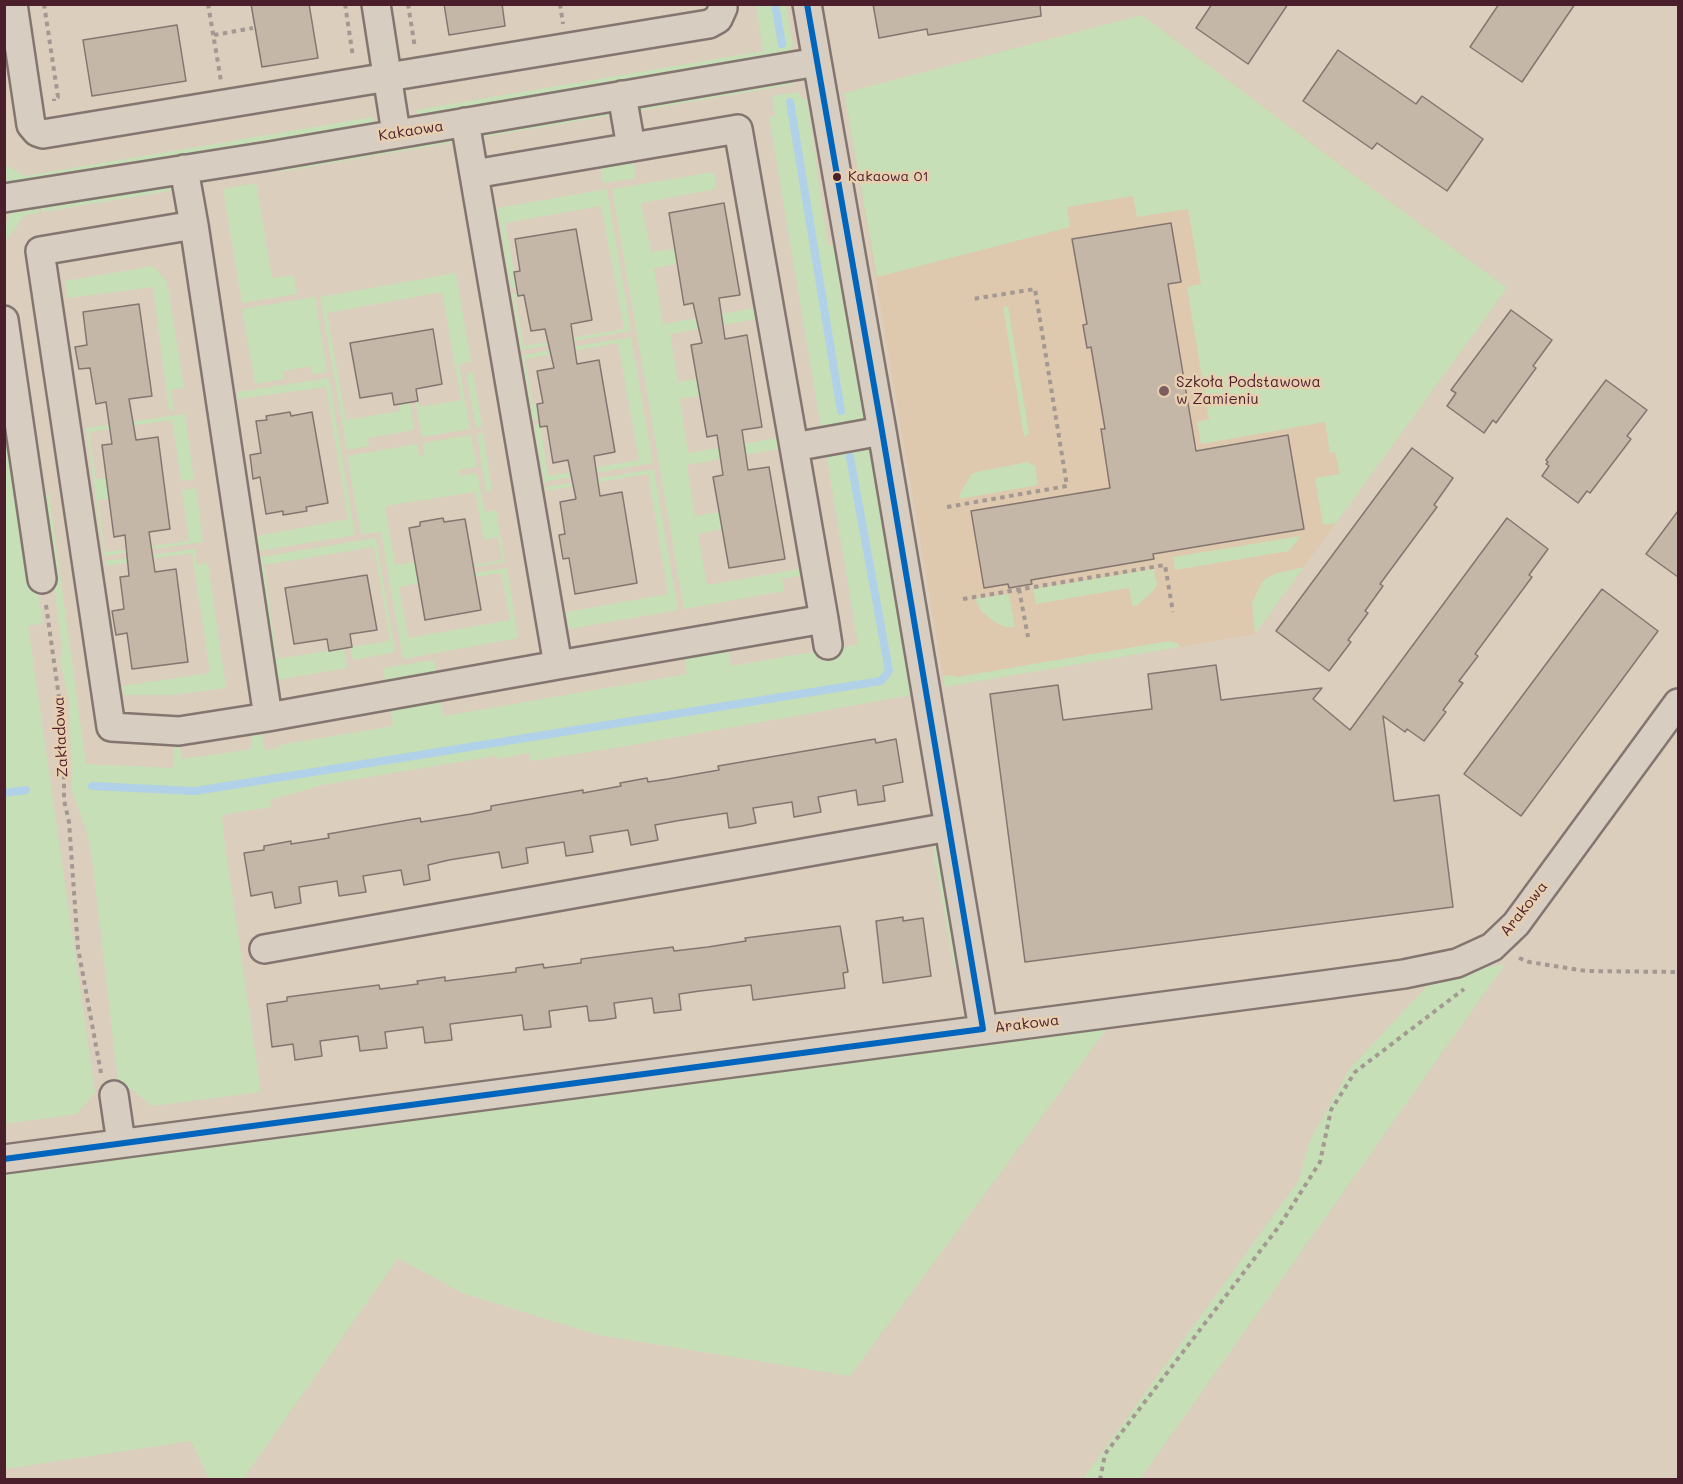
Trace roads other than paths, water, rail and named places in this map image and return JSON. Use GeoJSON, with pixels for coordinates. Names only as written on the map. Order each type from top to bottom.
{"type":"FeatureCollection","features":[{"type":"Feature","properties":{"kind":"street"},"geometry":{"type":"LineString","coordinates":[[376,4],[396,133]]}},
{"type":"Feature","properties":{"kind":"street"},"geometry":{"type":"LineString","coordinates":[[10,8],[31,125],[37,132],[43,134],[709,24],[718,19],[723,8],[722,4]]}},
{"type":"Feature","properties":{"kind":"street"},"geometry":{"type":"LineString","coordinates":[[807,4],[983,1029]]}},
{"type":"Feature","properties":{"kind":"street","name":"Kakaowa"},"geometry":{"type":"LineString","coordinates":[[4,198],[817,62]]}},
{"type":"Feature","properties":{"kind":"street"},"geometry":{"type":"LineString","coordinates":[[622,95],[631,147]]}},
{"type":"Feature","properties":{"kind":"street"},"geometry":{"type":"LineString","coordinates":[[465,122],[558,665]]}},
{"type":"Feature","properties":{"kind":"street"},"geometry":{"type":"LineString","coordinates":[[4,320],[51,490],[111,727],[179,731],[558,665],[826,632],[738,129],[474,174]]}},
{"type":"Feature","properties":{"kind":"street"},"geometry":{"type":"LineString","coordinates":[[184,169],[268,717]]}},
{"type":"Feature","properties":{"kind":"street"},"geometry":{"type":"LineString","coordinates":[[42,579],[51,490],[40,251],[194,225]]}},
{"type":"Feature","properties":{"kind":"street"},"geometry":{"type":"LineString","coordinates":[[794,447],[882,431]]}},
{"type":"Feature","properties":{"kind":"street","name":"Arakowa"},"geometry":{"type":"LineString","coordinates":[[4,1159],[1404,974],[1457,963],[1492,947],[1516,924],[1678,703]]}},
{"type":"Feature","properties":{"kind":"street"},"geometry":{"type":"LineString","coordinates":[[264,949],[949,827]]}},
{"type":"Feature","properties":{"kind":"street"},"geometry":{"type":"LineString","coordinates":[[114,1095],[121,1143]]}},
{"type":"Feature","properties":{"kind":"waterway"},"geometry":{"type":"LineString","coordinates":[[775,4],[782,44]]}},
{"type":"Feature","properties":{"kind":"waterway"},"geometry":{"type":"LineString","coordinates":[[790,102],[841,411]]}},
{"type":"Feature","properties":{"kind":"waterway"},"geometry":{"type":"LineString","coordinates":[[92,786],[195,791],[881,681],[889,671],[850,457]]}},
{"type":"Feature","properties":{"kind":"waterway"},"geometry":{"type":"LineString","coordinates":[[4,793],[26,790]]}},
{"type":"Feature","properties":{"kind":"place","name":"Kakaowa 01"},"geometry":{"type":"Point","coordinates":[837,177]}},
{"type":"Feature","properties":{"kind":"place","name":"Szkoła Podstawowa w Zamieniu"},"geometry":{"type":"Point","coordinates":[1164,391]}}]}
